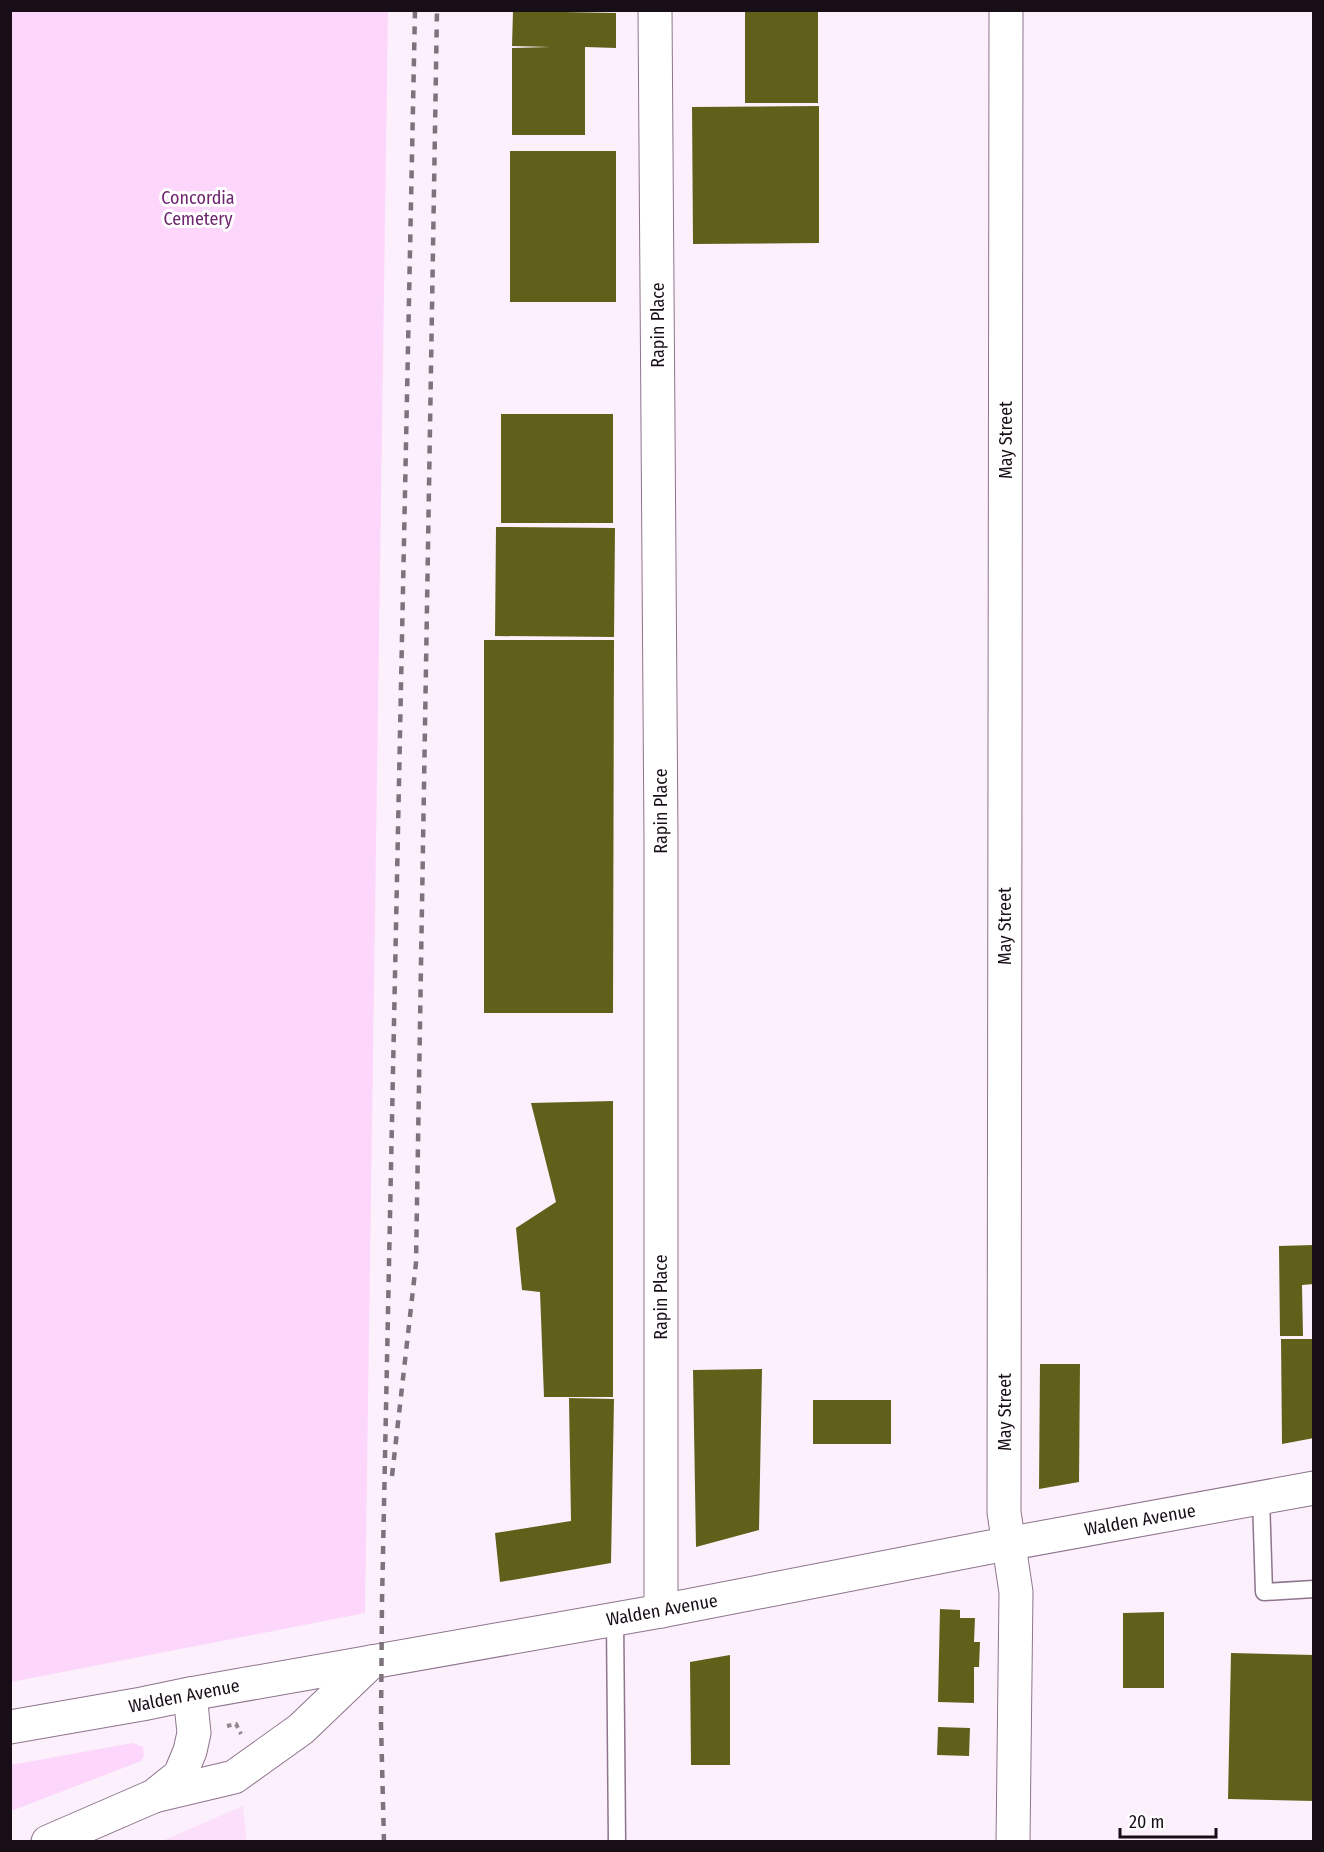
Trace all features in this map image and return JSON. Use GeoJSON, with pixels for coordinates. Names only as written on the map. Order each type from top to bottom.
{"type":"FeatureCollection","features":[{"type":"Feature","properties":{"kind":"street","name":"Rapin Place"},"geometry":{"type":"LineString","coordinates":[[655,10],[661,842],[661,1611]]}},
{"type":"Feature","properties":{"kind":"street","name":"May Street"},"geometry":{"type":"LineString","coordinates":[[1006,10],[1004,1512],[1016,1592],[1013,1842]]}},
{"type":"Feature","properties":{"kind":"street","name":"Walden Avenue"},"geometry":{"type":"LineString","coordinates":[[10,1727],[661,1611],[1314,1488]]}},
{"type":"Feature","properties":{"kind":"street"},"geometry":{"type":"LineString","coordinates":[[48,1842],[154,1796],[234,1777],[301,1729],[371,1662]]}},
{"type":"Feature","properties":{"kind":"street"},"geometry":{"type":"LineString","coordinates":[[154,1796],[180,1775],[190,1751],[194,1733],[190,1694]]}},
{"type":"Feature","properties":{"kind":"lane"},"geometry":{"type":"LineString","coordinates":[[1261,1498],[1264,1592],[1314,1589]]}},
{"type":"Feature","properties":{"kind":"lane"},"geometry":{"type":"LineString","coordinates":[[615,1618],[618,1842]]}},
{"type":"Feature","properties":{"kind":"path"},"geometry":{"type":"LineString","coordinates":[[227,1726],[236,1724]]}},
{"type":"Feature","properties":{"kind":"shaded area"},"geometry":{"type":"Polygon","coordinates":[[[243,1806],[247,1841],[162,1841],[243,1806]]]}},
{"type":"Feature","properties":{"kind":"green space","name":"Concordia Cemetery"},"geometry":{"type":"Polygon","coordinates":[[[11,10],[388,11],[365,1613],[11,1682],[11,10]]]}},
{"type":"Feature","properties":{"kind":"green space"},"geometry":{"type":"Polygon","coordinates":[[[133,1743],[143,1747],[144,1756],[141,1761],[11,1811],[11,1765],[133,1743]]]}},
{"type":"Feature","properties":{"kind":"building"},"geometry":{"type":"Polygon","coordinates":[[[745,10],[818,10],[818,103],[745,103],[745,10]]]}},
{"type":"Feature","properties":{"kind":"building"},"geometry":{"type":"Polygon","coordinates":[[[513,11],[616,13],[616,48],[585,47],[585,135],[512,135],[512,48],[551,47],[512,46],[513,11]]]}},
{"type":"Feature","properties":{"kind":"building"},"geometry":{"type":"Polygon","coordinates":[[[819,106],[819,243],[693,244],[692,107],[819,106]]]}},
{"type":"Feature","properties":{"kind":"building"},"geometry":{"type":"Polygon","coordinates":[[[510,151],[616,151],[616,302],[510,302],[510,151]]]}},
{"type":"Feature","properties":{"kind":"building"},"geometry":{"type":"Polygon","coordinates":[[[501,414],[613,414],[613,523],[501,523],[501,414]]]}},
{"type":"Feature","properties":{"kind":"building"},"geometry":{"type":"Polygon","coordinates":[[[496,527],[615,528],[614,637],[495,636],[496,527]]]}},
{"type":"Feature","properties":{"kind":"building"},"geometry":{"type":"Polygon","coordinates":[[[484,640],[614,640],[613,1013],[484,1013],[484,640]]]}},
{"type":"Feature","properties":{"kind":"building"},"geometry":{"type":"Polygon","coordinates":[[[613,1101],[613,1397],[544,1397],[540,1292],[522,1290],[516,1228],[556,1202],[531,1103],[613,1101]]]}},
{"type":"Feature","properties":{"kind":"building"},"geometry":{"type":"Polygon","coordinates":[[[1313,1245],[1314,1284],[1302,1285],[1303,1336],[1280,1336],[1279,1246],[1313,1245]]]}},
{"type":"Feature","properties":{"kind":"building"},"geometry":{"type":"Polygon","coordinates":[[[1281,1339],[1314,1339],[1314,1438],[1282,1444],[1281,1339]]]}},
{"type":"Feature","properties":{"kind":"building"},"geometry":{"type":"Polygon","coordinates":[[[1040,1364],[1080,1364],[1079,1482],[1039,1489],[1040,1364]]]}},
{"type":"Feature","properties":{"kind":"building"},"geometry":{"type":"Polygon","coordinates":[[[762,1369],[759,1530],[696,1547],[693,1370],[762,1369]]]}},
{"type":"Feature","properties":{"kind":"building"},"geometry":{"type":"Polygon","coordinates":[[[569,1398],[614,1399],[611,1563],[500,1582],[495,1533],[571,1521],[569,1398]]]}},
{"type":"Feature","properties":{"kind":"building"},"geometry":{"type":"Polygon","coordinates":[[[813,1400],[891,1400],[891,1444],[813,1444],[813,1400]]]}},
{"type":"Feature","properties":{"kind":"building"},"geometry":{"type":"Polygon","coordinates":[[[940,1609],[960,1610],[960,1618],[975,1618],[974,1642],[980,1642],[979,1667],[974,1667],[974,1703],[938,1702],[940,1609]]]}},
{"type":"Feature","properties":{"kind":"building"},"geometry":{"type":"Polygon","coordinates":[[[1164,1612],[1164,1688],[1123,1688],[1123,1613],[1164,1612]]]}},
{"type":"Feature","properties":{"kind":"building"},"geometry":{"type":"Polygon","coordinates":[[[1231,1653],[1314,1655],[1314,1801],[1228,1799],[1231,1653]]]}},
{"type":"Feature","properties":{"kind":"building"},"geometry":{"type":"Polygon","coordinates":[[[730,1655],[730,1765],[691,1765],[690,1662],[730,1655]]]}},
{"type":"Feature","properties":{"kind":"building"},"geometry":{"type":"Polygon","coordinates":[[[938,1727],[970,1728],[969,1756],[937,1755],[938,1727]]]}},
{"type":"Feature","properties":{"kind":"railway"},"geometry":{"type":"LineString","coordinates":[[384,1842],[381,1724],[382,1602],[415,10]]}},
{"type":"Feature","properties":{"kind":"railway"},"geometry":{"type":"LineString","coordinates":[[392,1476],[416,1263],[437,10]]}}]}
